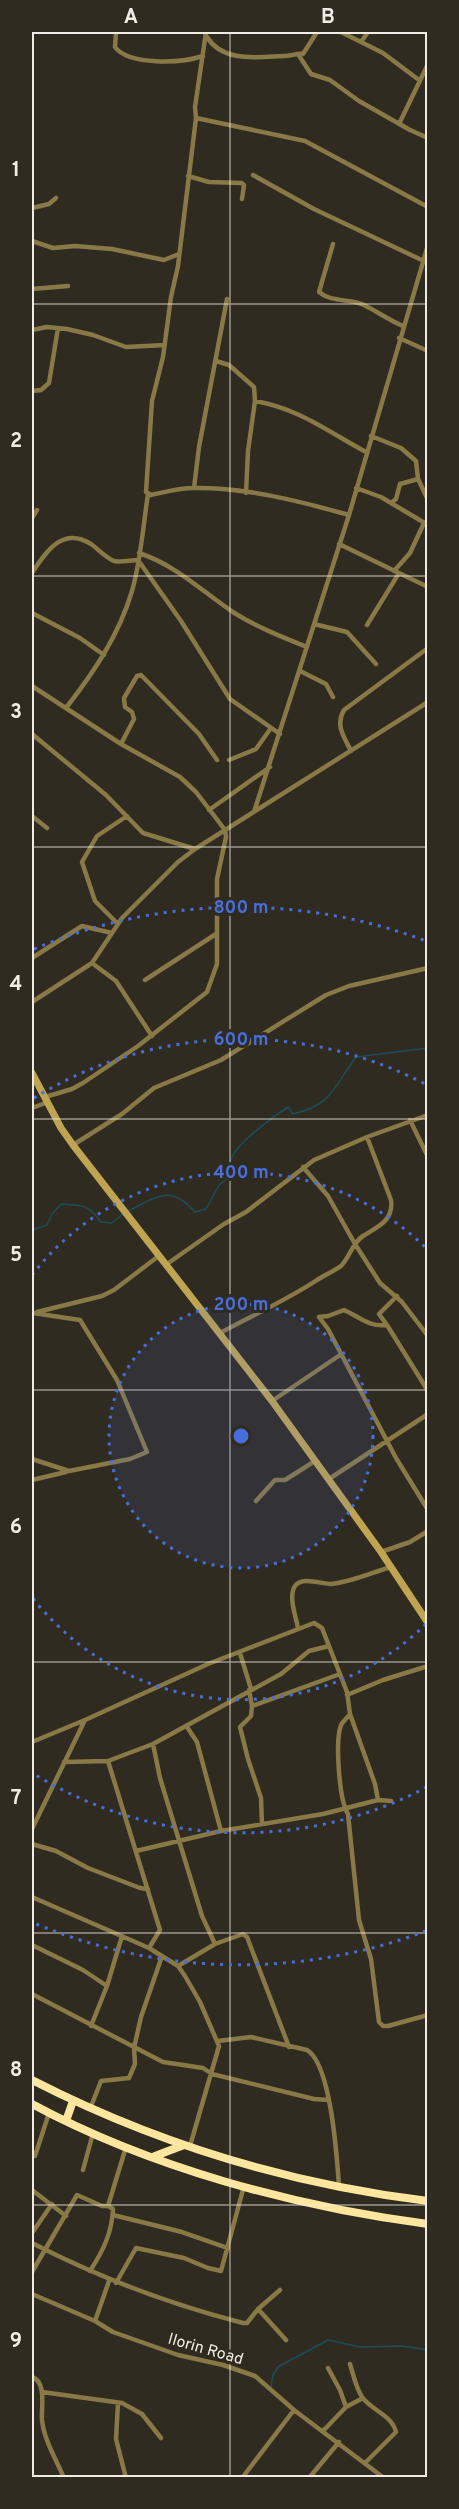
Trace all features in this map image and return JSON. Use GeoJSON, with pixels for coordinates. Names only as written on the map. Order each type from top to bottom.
{"type":"FeatureCollection","features":[{"type":"Feature","properties":{"kind":"highway"},"geometry":{"type":"LineString","coordinates":[[32,2080],[90,2109],[187,2146],[247,2164],[339,2186],[428,2201]]}},
{"type":"Feature","properties":{"kind":"highway"},"geometry":{"type":"LineString","coordinates":[[66,2121],[73,2101]]}},
{"type":"Feature","properties":{"kind":"highway"},"geometry":{"type":"LineString","coordinates":[[32,2104],[126,2147],[244,2186],[305,2202],[428,2224]]}},
{"type":"Feature","properties":{"kind":"highway"},"geometry":{"type":"LineString","coordinates":[[155,2156],[187,2146]]}},
{"type":"Feature","properties":{"kind":"main road"},"geometry":{"type":"LineString","coordinates":[[32,1072],[73,1145],[272,1401],[381,1552],[428,1623]]}},
{"type":"Feature","properties":{"kind":"street"},"geometry":{"type":"LineString","coordinates":[[116,32],[115,47],[127,58],[164,61],[192,60],[203,56]]}},
{"type":"Feature","properties":{"kind":"street"},"geometry":{"type":"LineString","coordinates":[[206,34],[213,47],[238,57],[303,54],[317,32]]}},
{"type":"Feature","properties":{"kind":"street"},"geometry":{"type":"LineString","coordinates":[[341,32],[383,53],[419,80]]}},
{"type":"Feature","properties":{"kind":"street"},"geometry":{"type":"LineString","coordinates":[[361,42],[368,32]]}},
{"type":"Feature","properties":{"kind":"street"},"geometry":{"type":"LineString","coordinates":[[66,708],[104,655],[120,624],[132,590],[148,494],[146,492],[152,401],[165,345],[179,254],[196,118],[195,107],[206,34]]}},
{"type":"Feature","properties":{"kind":"street"},"geometry":{"type":"LineString","coordinates":[[298,54],[311,74],[330,80],[399,124],[428,138]]}},
{"type":"Feature","properties":{"kind":"street"},"geometry":{"type":"LineString","coordinates":[[399,124],[428,63]]}},
{"type":"Feature","properties":{"kind":"street"},"geometry":{"type":"LineString","coordinates":[[196,118],[305,141],[428,207]]}},
{"type":"Feature","properties":{"kind":"street"},"geometry":{"type":"LineString","coordinates":[[253,175],[314,209],[425,262]]}},
{"type":"Feature","properties":{"kind":"street"},"geometry":{"type":"LineString","coordinates":[[188,176],[209,182],[242,183],[244,185],[242,199]]}},
{"type":"Feature","properties":{"kind":"street"},"geometry":{"type":"LineString","coordinates":[[32,208],[49,204],[56,198]]}},
{"type":"Feature","properties":{"kind":"street"},"geometry":{"type":"LineString","coordinates":[[32,241],[53,248],[106,248],[164,260],[179,254]]}},
{"type":"Feature","properties":{"kind":"street"},"geometry":{"type":"LineString","coordinates":[[333,244],[319,292],[339,301],[363,304],[383,318],[403,326]]}},
{"type":"Feature","properties":{"kind":"street"},"geometry":{"type":"LineString","coordinates":[[254,812],[349,515],[370,436],[399,338],[425,262],[428,245]]}},
{"type":"Feature","properties":{"kind":"street"},"geometry":{"type":"LineString","coordinates":[[32,289],[68,286]]}},
{"type":"Feature","properties":{"kind":"street"},"geometry":{"type":"LineString","coordinates":[[194,488],[199,447],[227,299]]}},
{"type":"Feature","properties":{"kind":"street"},"geometry":{"type":"LineString","coordinates":[[32,330],[47,327],[93,334],[126,347],[165,345]]}},
{"type":"Feature","properties":{"kind":"street"},"geometry":{"type":"LineString","coordinates":[[32,391],[41,390],[49,383],[58,328]]}},
{"type":"Feature","properties":{"kind":"street"},"geometry":{"type":"LineString","coordinates":[[399,338],[428,351]]}},
{"type":"Feature","properties":{"kind":"street"},"geometry":{"type":"LineString","coordinates":[[216,361],[229,366],[254,387],[255,401],[249,442],[246,493]]}},
{"type":"Feature","properties":{"kind":"street"},"geometry":{"type":"LineString","coordinates":[[255,401],[281,406],[298,413],[366,452]]}},
{"type":"Feature","properties":{"kind":"street"},"geometry":{"type":"LineString","coordinates":[[370,436],[405,450],[418,464],[418,479],[428,500]]}},
{"type":"Feature","properties":{"kind":"street"},"geometry":{"type":"LineString","coordinates":[[391,503],[396,499],[400,484],[418,479]]}},
{"type":"Feature","properties":{"kind":"street"},"geometry":{"type":"LineString","coordinates":[[148,494],[194,488],[246,493],[305,503],[349,515]]}},
{"type":"Feature","properties":{"kind":"street"},"geometry":{"type":"LineString","coordinates":[[356,489],[376,494],[426,524],[367,625]]}},
{"type":"Feature","properties":{"kind":"street"},"geometry":{"type":"LineString","coordinates":[[32,518],[37,510]]}},
{"type":"Feature","properties":{"kind":"street"},"geometry":{"type":"LineString","coordinates":[[32,573],[52,544],[74,537],[90,544],[113,560],[138,556],[166,563],[234,613],[264,631],[307,647]]}},
{"type":"Feature","properties":{"kind":"street"},"geometry":{"type":"LineString","coordinates":[[339,544],[428,587]]}},
{"type":"Feature","properties":{"kind":"street"},"geometry":{"type":"LineString","coordinates":[[138,556],[230,699],[280,734]]}},
{"type":"Feature","properties":{"kind":"street"},"geometry":{"type":"LineString","coordinates":[[32,613],[80,638],[104,655]]}},
{"type":"Feature","properties":{"kind":"street"},"geometry":{"type":"LineString","coordinates":[[314,624],[347,632],[376,664]]}},
{"type":"Feature","properties":{"kind":"street"},"geometry":{"type":"LineString","coordinates":[[351,751],[340,729],[340,718],[344,710],[428,648]]}},
{"type":"Feature","properties":{"kind":"street"},"geometry":{"type":"LineString","coordinates":[[300,671],[326,684],[333,697]]}},
{"type":"Feature","properties":{"kind":"street"},"geometry":{"type":"LineString","coordinates":[[121,744],[134,719],[132,712],[125,707],[124,698],[136,676],[141,675],[199,734],[216,760]]}},
{"type":"Feature","properties":{"kind":"street"},"geometry":{"type":"LineString","coordinates":[[32,686],[121,744],[180,777],[196,792],[225,830],[218,879],[217,964],[207,992],[152,1036],[83,1083],[32,1108]]}},
{"type":"Feature","properties":{"kind":"street"},"geometry":{"type":"LineString","coordinates":[[32,1002],[92,963],[118,924],[163,876],[195,849],[428,702]]}},
{"type":"Feature","properties":{"kind":"street"},"geometry":{"type":"LineString","coordinates":[[229,760],[256,749],[271,728]]}},
{"type":"Feature","properties":{"kind":"street"},"geometry":{"type":"LineString","coordinates":[[32,734],[106,795],[148,835],[195,849]]}},
{"type":"Feature","properties":{"kind":"street"},"geometry":{"type":"LineString","coordinates":[[209,810],[270,766]]}},
{"type":"Feature","properties":{"kind":"street"},"geometry":{"type":"LineString","coordinates":[[118,924],[93,897],[82,862],[97,836],[127,816]]}},
{"type":"Feature","properties":{"kind":"street"},"geometry":{"type":"LineString","coordinates":[[32,817],[47,828]]}},
{"type":"Feature","properties":{"kind":"street"},"geometry":{"type":"LineString","coordinates":[[32,958],[82,926],[112,933]]}},
{"type":"Feature","properties":{"kind":"street"},"geometry":{"type":"LineString","coordinates":[[146,980],[216,934]]}},
{"type":"Feature","properties":{"kind":"street"},"geometry":{"type":"LineString","coordinates":[[92,963],[116,981],[152,1036]]}},
{"type":"Feature","properties":{"kind":"street"},"geometry":{"type":"LineString","coordinates":[[73,1145],[122,1114],[154,1088],[221,1060],[326,995],[376,979],[428,968]]}},
{"type":"Feature","properties":{"kind":"street"},"geometry":{"type":"LineString","coordinates":[[167,1264],[224,1224],[246,1212],[303,1167],[329,1152],[428,1115]]}},
{"type":"Feature","properties":{"kind":"street"},"geometry":{"type":"LineString","coordinates":[[411,1120],[428,1157]]}},
{"type":"Feature","properties":{"kind":"street"},"geometry":{"type":"LineString","coordinates":[[220,1333],[279,1304],[340,1267],[352,1253],[355,1244],[362,1237],[374,1232],[392,1209],[391,1200],[367,1137]]}},
{"type":"Feature","properties":{"kind":"street"},"geometry":{"type":"LineString","coordinates":[[303,1167],[328,1196],[383,1287],[397,1296],[428,1336]]}},
{"type":"Feature","properties":{"kind":"street"},"geometry":{"type":"LineString","coordinates":[[32,1313],[102,1296],[114,1290],[160,1255]]}},
{"type":"Feature","properties":{"kind":"street"},"geometry":{"type":"LineString","coordinates":[[397,1296],[379,1314],[428,1391]]}},
{"type":"Feature","properties":{"kind":"street"},"geometry":{"type":"LineString","coordinates":[[387,1325],[369,1324],[344,1310],[319,1317],[328,1329],[405,1474],[428,1510]]}},
{"type":"Feature","properties":{"kind":"street"},"geometry":{"type":"LineString","coordinates":[[32,1313],[80,1320],[117,1380],[147,1452],[130,1459],[32,1480]]}},
{"type":"Feature","properties":{"kind":"street"},"geometry":{"type":"LineString","coordinates":[[272,1401],[340,1355]]}},
{"type":"Feature","properties":{"kind":"street"},"geometry":{"type":"LineString","coordinates":[[328,1479],[428,1414]]}},
{"type":"Feature","properties":{"kind":"street"},"geometry":{"type":"LineString","coordinates":[[32,1459],[69,1472]]}},
{"type":"Feature","properties":{"kind":"street"},"geometry":{"type":"LineString","coordinates":[[256,1501],[275,1480],[285,1480],[315,1461]]}},
{"type":"Feature","properties":{"kind":"street"},"geometry":{"type":"LineString","coordinates":[[381,1552],[410,1542],[428,1531]]}},
{"type":"Feature","properties":{"kind":"street"},"geometry":{"type":"LineString","coordinates":[[298,1628],[293,1591],[298,1583],[305,1581],[322,1584],[345,1582],[391,1568]]}},
{"type":"Feature","properties":{"kind":"street"},"geometry":{"type":"LineString","coordinates":[[32,1742],[208,1664],[310,1623],[317,1624],[322,1629],[340,1674],[350,1714],[375,1784],[378,1800]]}},
{"type":"Feature","properties":{"kind":"street"},"geometry":{"type":"LineString","coordinates":[[64,1762],[108,1761],[153,1744],[281,1674],[309,1650],[329,1646]]}},
{"type":"Feature","properties":{"kind":"street"},"geometry":{"type":"LineString","coordinates":[[240,1653],[250,1689],[252,1706],[251,1716],[240,1730],[261,1798],[262,1824]]}},
{"type":"Feature","properties":{"kind":"street"},"geometry":{"type":"LineString","coordinates":[[347,1695],[383,1680],[428,1666]]}},
{"type":"Feature","properties":{"kind":"street"},"geometry":{"type":"LineString","coordinates":[[252,1706],[340,1674]]}},
{"type":"Feature","properties":{"kind":"street"},"geometry":{"type":"LineString","coordinates":[[350,1714],[342,1723],[339,1735],[344,1807],[348,1814],[359,1920],[371,1959],[379,2022],[383,2026],[388,2026],[428,2016]]}},
{"type":"Feature","properties":{"kind":"street"},"geometry":{"type":"LineString","coordinates":[[32,1829],[85,1720]]}},
{"type":"Feature","properties":{"kind":"street"},"geometry":{"type":"LineString","coordinates":[[187,1727],[197,1742],[221,1832]]}},
{"type":"Feature","properties":{"kind":"street"},"geometry":{"type":"LineString","coordinates":[[153,1744],[160,1778],[202,1916],[215,1944]]}},
{"type":"Feature","properties":{"kind":"street"},"geometry":{"type":"LineString","coordinates":[[108,1761],[160,1930],[149,1948]]}},
{"type":"Feature","properties":{"kind":"street"},"geometry":{"type":"LineString","coordinates":[[136,1851],[180,1840],[322,1814],[378,1800],[391,1801]]}},
{"type":"Feature","properties":{"kind":"street"},"geometry":{"type":"LineString","coordinates":[[32,1844],[56,1851],[88,1868],[148,1889]]}},
{"type":"Feature","properties":{"kind":"street"},"geometry":{"type":"LineString","coordinates":[[32,1897],[149,1948],[178,1966],[200,2002],[218,2041],[212,2074],[187,2146]]}},
{"type":"Feature","properties":{"kind":"street"},"geometry":{"type":"LineString","coordinates":[[178,1966],[215,1944],[240,1934],[247,1937],[289,2047]]}},
{"type":"Feature","properties":{"kind":"street"},"geometry":{"type":"LineString","coordinates":[[91,2026],[107,1986],[122,1936]]}},
{"type":"Feature","properties":{"kind":"street"},"geometry":{"type":"LineString","coordinates":[[32,1945],[83,1970],[107,1986]]}},
{"type":"Feature","properties":{"kind":"street"},"geometry":{"type":"LineString","coordinates":[[90,2109],[101,2081],[129,2078],[135,2064],[134,2048],[141,2017],[162,1956]]}},
{"type":"Feature","properties":{"kind":"street"},"geometry":{"type":"LineString","coordinates":[[32,1994],[163,2062],[204,2068],[212,2074],[314,2099],[328,2100]]}},
{"type":"Feature","properties":{"kind":"street"},"geometry":{"type":"LineString","coordinates":[[218,2041],[250,2037],[314,2054],[325,2078],[335,2135],[339,2186]]}},
{"type":"Feature","properties":{"kind":"street"},"geometry":{"type":"LineString","coordinates":[[35,2156],[49,2113]]}},
{"type":"Feature","properties":{"kind":"street"},"geometry":{"type":"LineString","coordinates":[[83,2170],[93,2133]]}},
{"type":"Feature","properties":{"kind":"street"},"geometry":{"type":"LineString","coordinates":[[108,2206],[126,2147]]}},
{"type":"Feature","properties":{"kind":"street"},"geometry":{"type":"LineString","coordinates":[[116,2283],[136,2248],[184,2258],[221,2271],[244,2186]]}},
{"type":"Feature","properties":{"kind":"street"},"geometry":{"type":"LineString","coordinates":[[32,2190],[66,2216]]}},
{"type":"Feature","properties":{"kind":"street"},"geometry":{"type":"LineString","coordinates":[[32,2272],[77,2195],[113,2209],[106,2244],[90,2271]]}},
{"type":"Feature","properties":{"kind":"street"},"geometry":{"type":"LineString","coordinates":[[32,2233],[52,2204]]}},
{"type":"Feature","properties":{"kind":"street"},"geometry":{"type":"LineString","coordinates":[[113,2215],[182,2232],[228,2248]]}},
{"type":"Feature","properties":{"kind":"street"},"geometry":{"type":"LineString","coordinates":[[32,2243],[109,2281],[187,2309],[243,2323],[250,2320],[258,2308],[280,2290]]}},
{"type":"Feature","properties":{"kind":"street"},"geometry":{"type":"LineString","coordinates":[[95,2321],[109,2281]]}},
{"type":"Feature","properties":{"kind":"street","name":"Ilorin Road"},"geometry":{"type":"LineString","coordinates":[[32,2294],[95,2321],[113,2332],[178,2355],[250,2374],[294,2410],[339,2442],[380,2477]]}},
{"type":"Feature","properties":{"kind":"street"},"geometry":{"type":"LineString","coordinates":[[258,2308],[286,2340]]}},
{"type":"Feature","properties":{"kind":"street"},"geometry":{"type":"LineString","coordinates":[[350,2364],[363,2398],[392,2422],[396,2432],[365,2463]]}},
{"type":"Feature","properties":{"kind":"street"},"geometry":{"type":"LineString","coordinates":[[328,2368],[346,2407]]}},
{"type":"Feature","properties":{"kind":"street"},"geometry":{"type":"LineString","coordinates":[[32,2377],[38,2380],[42,2392],[43,2426],[64,2478]]}},
{"type":"Feature","properties":{"kind":"street"},"geometry":{"type":"LineString","coordinates":[[42,2392],[88,2397],[133,2408],[142,2414],[161,2438]]}},
{"type":"Feature","properties":{"kind":"street"},"geometry":{"type":"LineString","coordinates":[[323,2431],[346,2407],[363,2398]]}},
{"type":"Feature","properties":{"kind":"street"},"geometry":{"type":"LineString","coordinates":[[117,2403],[116,2439],[126,2478]]}},
{"type":"Feature","properties":{"kind":"street"},"geometry":{"type":"LineString","coordinates":[[242,2478],[294,2410]]}},
{"type":"Feature","properties":{"kind":"street"},"geometry":{"type":"LineString","coordinates":[[309,2478],[339,2442]]}},
{"type":"Feature","properties":{"kind":"waterway"},"geometry":{"type":"LineString","coordinates":[[128,1211],[162,1196],[178,1198],[195,1212],[206,1209],[219,1185],[228,1178],[231,1159],[240,1145],[288,1107],[293,1114],[307,1110],[325,1099],[337,1086],[356,1057],[428,1048]]}},
{"type":"Feature","properties":{"kind":"waterway"},"geometry":{"type":"LineString","coordinates":[[32,1230],[47,1225],[52,1214],[61,1204],[84,1207],[101,1222],[112,1223],[124,1213]]}},
{"type":"Feature","properties":{"kind":"waterway"},"geometry":{"type":"LineString","coordinates":[[271,2387],[273,2375],[278,2367],[328,2340],[360,2347],[403,2346],[428,2350]]}}]}
